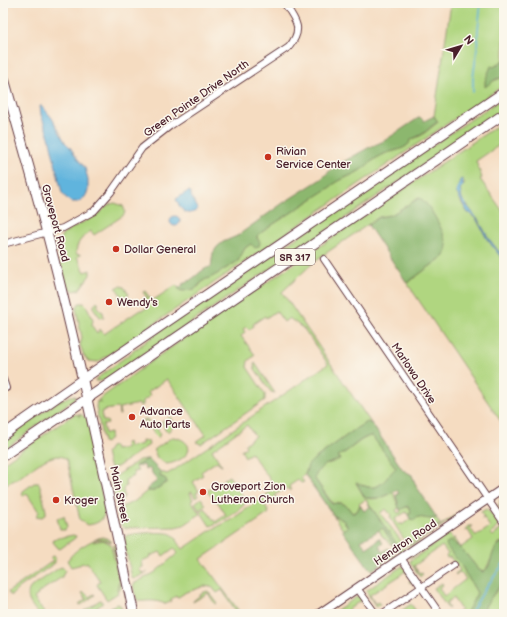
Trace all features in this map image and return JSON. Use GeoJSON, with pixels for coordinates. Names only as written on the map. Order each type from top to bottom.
{"type":"FeatureCollection","features":[{"type":"Feature","properties":{"kind":"main road","name":"Groveport Road"},"geometry":{"type":"LineString","coordinates":[[3,75],[47,232],[82,379]]}},
{"type":"Feature","properties":{"kind":"main road","name":"SR 317"},"geometry":{"type":"LineString","coordinates":[[3,435],[82,379],[504,92]]}},
{"type":"Feature","properties":{"kind":"main road","name":"SR 317"},"geometry":{"type":"LineString","coordinates":[[3,456],[504,114]]}},
{"type":"Feature","properties":{"kind":"main road","name":"Main Street"},"geometry":{"type":"LineString","coordinates":[[82,379],[134,614]]}},
{"type":"Feature","properties":{"kind":"street","name":"Green Pointe Drive North"},"geometry":{"type":"LineString","coordinates":[[47,232],[63,228],[94,211],[119,182],[142,148],[170,126],[289,47],[296,38],[298,28],[293,15],[284,3]]}},
{"type":"Feature","properties":{"kind":"street"},"geometry":{"type":"LineString","coordinates":[[3,244],[47,232]]}},
{"type":"Feature","properties":{"kind":"street","name":"Marlowa Drive"},"geometry":{"type":"LineString","coordinates":[[324,259],[504,523]]}},
{"type":"Feature","properties":{"kind":"street"},"geometry":{"type":"LineString","coordinates":[[3,378],[6,388]]}},
{"type":"Feature","properties":{"kind":"street","name":"Hendron Road"},"geometry":{"type":"LineString","coordinates":[[319,614],[504,488]]}},
{"type":"Feature","properties":{"kind":"street"},"geometry":{"type":"LineString","coordinates":[[402,558],[440,614]]}},
{"type":"Feature","properties":{"kind":"street"},"geometry":{"type":"LineString","coordinates":[[382,614],[454,564]]}},
{"type":"Feature","properties":{"kind":"street"},"geometry":{"type":"LineString","coordinates":[[357,588],[376,614]]}},
{"type":"Feature","properties":{"kind":"green space"},"geometry":{"type":"Polygon","coordinates":[[[451,3],[504,3],[504,60],[494,67],[493,81],[504,77],[504,85],[98,362],[88,361],[84,356],[80,345],[82,338],[76,309],[79,303],[84,303],[86,305],[93,319],[92,326],[97,333],[100,329],[104,334],[140,310],[148,307],[143,301],[147,298],[143,292],[145,291],[152,301],[176,285],[181,291],[198,287],[204,280],[238,261],[245,248],[258,240],[257,236],[266,229],[379,157],[406,146],[411,140],[422,135],[438,122],[434,116],[451,3]]]}},
{"type":"Feature","properties":{"kind":"green space"},"geometry":{"type":"Polygon","coordinates":[[[504,60],[504,77],[496,79],[485,87],[485,81],[491,66],[494,67],[504,60]]]}},
{"type":"Feature","properties":{"kind":"green space"},"geometry":{"type":"Polygon","coordinates":[[[504,97],[504,110],[112,376],[102,381],[95,381],[164,328],[504,97]]]}},
{"type":"Feature","properties":{"kind":"green space"},"geometry":{"type":"Polygon","coordinates":[[[434,116],[438,122],[411,140],[409,144],[379,157],[266,229],[257,236],[260,242],[259,246],[255,248],[251,244],[245,248],[238,261],[212,277],[204,280],[195,289],[184,291],[179,290],[179,287],[183,286],[182,284],[190,280],[204,269],[211,267],[213,253],[223,242],[237,236],[283,203],[321,179],[334,167],[384,141],[420,117],[424,121],[434,116]]]}},
{"type":"Feature","properties":{"kind":"green space"},"geometry":{"type":"Polygon","coordinates":[[[504,121],[504,142],[476,161],[482,178],[480,179],[504,213],[504,258],[489,239],[479,221],[462,199],[460,189],[461,186],[465,184],[462,179],[459,184],[458,193],[460,201],[468,213],[477,220],[487,239],[504,261],[504,426],[407,283],[444,256],[443,235],[438,224],[419,198],[391,215],[379,217],[316,260],[282,292],[371,423],[365,423],[357,428],[313,460],[301,478],[304,482],[301,483],[298,480],[289,486],[291,491],[286,488],[275,495],[277,499],[276,501],[272,498],[264,503],[269,513],[201,559],[241,614],[238,614],[222,590],[217,593],[212,587],[204,586],[186,592],[177,598],[176,596],[171,599],[172,601],[166,604],[156,601],[139,601],[136,597],[133,585],[154,573],[178,553],[174,548],[163,556],[160,552],[150,556],[151,557],[142,561],[143,567],[139,569],[142,573],[148,572],[134,579],[132,578],[124,543],[126,541],[124,539],[126,536],[148,533],[168,533],[174,537],[183,549],[211,530],[231,520],[276,488],[251,453],[245,457],[241,450],[246,447],[245,444],[255,436],[247,425],[212,450],[222,466],[217,461],[201,472],[203,475],[193,482],[199,491],[196,493],[198,496],[195,498],[192,492],[190,493],[193,500],[191,501],[200,514],[184,525],[175,527],[124,528],[122,527],[119,519],[120,508],[135,501],[147,491],[154,491],[164,478],[160,476],[161,472],[167,474],[174,470],[328,364],[304,329],[289,318],[284,322],[276,311],[253,324],[254,326],[249,330],[246,327],[243,329],[245,332],[241,336],[255,355],[248,361],[247,367],[265,394],[265,400],[201,444],[196,442],[206,435],[167,379],[148,392],[150,396],[143,401],[143,405],[140,406],[139,404],[119,408],[120,415],[118,408],[101,412],[103,421],[107,421],[108,424],[103,425],[105,434],[110,433],[110,438],[106,443],[103,442],[96,407],[97,401],[101,403],[98,400],[160,355],[504,121]]]}},
{"type":"Feature","properties":{"kind":"green space"},"geometry":{"type":"Polygon","coordinates":[[[419,198],[423,200],[436,218],[446,239],[447,247],[444,256],[407,283],[368,225],[380,217],[391,215],[419,198]]]}},
{"type":"Feature","properties":{"kind":"green space"},"geometry":{"type":"Polygon","coordinates":[[[115,203],[123,206],[125,211],[124,215],[94,235],[91,231],[78,243],[76,254],[81,255],[77,257],[85,272],[90,270],[90,275],[79,290],[76,291],[71,289],[66,283],[61,266],[57,243],[61,241],[57,242],[66,232],[98,214],[109,205],[115,203]]]}},
{"type":"Feature","properties":{"kind":"green space"},"geometry":{"type":"Polygon","coordinates":[[[120,286],[124,287],[129,294],[123,298],[116,288],[120,286]]]}},
{"type":"Feature","properties":{"kind":"green space"},"geometry":{"type":"Polygon","coordinates":[[[97,302],[99,304],[97,305],[103,312],[104,318],[100,317],[94,309],[94,305],[97,302]]]}},
{"type":"Feature","properties":{"kind":"green space"},"geometry":{"type":"Polygon","coordinates":[[[255,363],[275,393],[271,392],[255,369],[255,363]]]}},
{"type":"Feature","properties":{"kind":"green space"},"geometry":{"type":"Polygon","coordinates":[[[70,396],[75,396],[76,398],[3,451],[3,441],[57,402],[70,396]]]}},
{"type":"Feature","properties":{"kind":"green space"},"geometry":{"type":"Polygon","coordinates":[[[79,414],[79,417],[80,414],[88,419],[94,444],[96,466],[105,508],[104,516],[100,521],[87,525],[80,520],[67,460],[62,457],[55,456],[41,462],[15,480],[3,485],[3,463],[73,415],[79,414]]]}},
{"type":"Feature","properties":{"kind":"green space"},"geometry":{"type":"Polygon","coordinates":[[[170,417],[174,425],[168,432],[165,430],[162,422],[170,417]]]}},
{"type":"Feature","properties":{"kind":"green space"},"geometry":{"type":"Polygon","coordinates":[[[147,419],[151,424],[155,423],[160,434],[158,438],[147,421],[143,422],[143,420],[147,419]]]}},
{"type":"Feature","properties":{"kind":"green space"},"geometry":{"type":"Polygon","coordinates":[[[367,422],[372,424],[403,470],[412,475],[416,486],[437,518],[429,519],[418,517],[415,520],[410,519],[408,515],[411,513],[408,506],[400,510],[399,508],[396,495],[399,494],[397,490],[380,498],[365,498],[356,482],[368,487],[377,486],[381,484],[396,468],[372,436],[359,441],[338,456],[340,459],[337,461],[326,464],[322,467],[315,479],[332,504],[344,504],[352,513],[354,513],[357,512],[360,505],[364,511],[370,507],[367,501],[400,549],[398,549],[391,541],[383,528],[361,541],[366,548],[379,538],[383,543],[379,546],[383,552],[388,548],[395,555],[372,570],[342,530],[348,527],[343,520],[333,515],[305,475],[308,465],[313,460],[367,422]]]}},
{"type":"Feature","properties":{"kind":"green space"},"geometry":{"type":"Polygon","coordinates":[[[369,436],[372,436],[376,440],[396,468],[377,486],[368,487],[356,483],[365,498],[380,498],[393,491],[399,508],[396,510],[398,513],[401,512],[400,510],[404,507],[410,507],[411,511],[408,515],[406,512],[395,519],[399,525],[401,523],[402,525],[410,519],[415,520],[418,517],[436,518],[440,524],[408,546],[390,517],[391,515],[386,509],[380,513],[406,547],[400,552],[382,536],[379,530],[383,527],[391,541],[398,549],[400,549],[367,501],[365,500],[359,504],[360,505],[357,511],[352,513],[342,503],[333,504],[315,479],[322,467],[340,458],[338,456],[369,436]]]}},
{"type":"Feature","properties":{"kind":"green space"},"geometry":{"type":"Polygon","coordinates":[[[172,437],[178,438],[187,443],[189,449],[186,455],[181,459],[166,464],[157,458],[154,450],[172,437]]]}},
{"type":"Feature","properties":{"kind":"green space"},"geometry":{"type":"Polygon","coordinates":[[[142,440],[148,441],[149,445],[117,467],[111,468],[109,466],[106,453],[110,447],[114,446],[115,450],[126,448],[125,443],[128,442],[129,447],[142,444],[142,440]]]}},
{"type":"Feature","properties":{"kind":"green space"},"geometry":{"type":"Polygon","coordinates":[[[148,459],[135,466],[138,471],[133,472],[134,476],[125,480],[126,486],[123,489],[124,497],[121,500],[117,500],[115,498],[112,479],[139,460],[148,459]]]}},
{"type":"Feature","properties":{"kind":"green space"},"geometry":{"type":"Polygon","coordinates":[[[148,459],[161,472],[160,476],[166,479],[167,482],[154,491],[147,491],[150,486],[157,481],[149,468],[145,470],[144,465],[135,466],[148,459]]]}},
{"type":"Feature","properties":{"kind":"green space"},"geometry":{"type":"Polygon","coordinates":[[[229,476],[246,501],[241,508],[231,516],[210,526],[200,511],[205,508],[215,522],[226,515],[217,501],[215,501],[207,491],[229,476]]]}},
{"type":"Feature","properties":{"kind":"green space"},"geometry":{"type":"Polygon","coordinates":[[[34,483],[39,483],[41,489],[46,511],[46,514],[42,517],[36,516],[39,512],[27,494],[22,495],[23,491],[34,483]]]}},
{"type":"Feature","properties":{"kind":"green space"},"geometry":{"type":"Polygon","coordinates":[[[504,496],[504,515],[498,505],[504,496]]]}},
{"type":"Feature","properties":{"kind":"green space"},"geometry":{"type":"Polygon","coordinates":[[[201,498],[206,505],[199,510],[195,503],[201,498]]]}},
{"type":"Feature","properties":{"kind":"green space"},"geometry":{"type":"Polygon","coordinates":[[[476,500],[477,501],[471,506],[410,546],[470,505],[476,500]]]}},
{"type":"Feature","properties":{"kind":"green space"},"geometry":{"type":"Polygon","coordinates":[[[486,509],[492,514],[499,525],[491,534],[493,536],[502,528],[504,531],[504,542],[499,543],[485,571],[483,572],[479,570],[460,548],[473,539],[468,530],[465,531],[469,526],[473,526],[470,528],[476,536],[490,527],[481,512],[486,509]]]}},
{"type":"Feature","properties":{"kind":"green space"},"geometry":{"type":"Polygon","coordinates":[[[333,515],[343,520],[348,527],[343,530],[333,515]]]}},
{"type":"Feature","properties":{"kind":"green space"},"geometry":{"type":"Polygon","coordinates":[[[64,516],[67,527],[65,530],[62,530],[60,529],[57,518],[64,516]]]}},
{"type":"Feature","properties":{"kind":"green space"},"geometry":{"type":"Polygon","coordinates":[[[445,533],[448,533],[410,558],[412,555],[445,533]]]}},
{"type":"Feature","properties":{"kind":"green space"},"geometry":{"type":"Polygon","coordinates":[[[449,534],[453,539],[456,537],[454,539],[460,548],[451,541],[450,551],[461,565],[477,593],[466,614],[456,614],[461,610],[453,598],[446,603],[449,608],[448,609],[434,588],[442,583],[443,585],[439,588],[444,596],[466,579],[460,572],[456,575],[455,574],[460,570],[450,557],[447,558],[446,556],[448,554],[442,546],[414,566],[420,574],[423,574],[420,577],[410,561],[449,534]]]}},
{"type":"Feature","properties":{"kind":"green space"},"geometry":{"type":"Polygon","coordinates":[[[73,535],[76,536],[75,538],[60,549],[53,542],[54,539],[73,535]]]}},
{"type":"Feature","properties":{"kind":"green space"},"geometry":{"type":"Polygon","coordinates":[[[102,537],[109,539],[112,542],[102,539],[98,539],[93,542],[103,540],[111,544],[119,581],[117,589],[118,593],[107,600],[97,585],[100,581],[87,562],[71,567],[68,562],[72,554],[77,550],[93,540],[102,537]]]}},
{"type":"Feature","properties":{"kind":"green space"},"geometry":{"type":"Polygon","coordinates":[[[449,541],[457,545],[479,570],[483,572],[489,565],[493,552],[499,544],[504,542],[504,576],[498,588],[486,604],[482,614],[466,614],[477,593],[461,565],[447,547],[446,544],[449,541]]]}},
{"type":"Feature","properties":{"kind":"green space"},"geometry":{"type":"Polygon","coordinates":[[[113,545],[115,545],[123,583],[120,590],[118,589],[121,581],[113,545]]]}},
{"type":"Feature","properties":{"kind":"green space"},"geometry":{"type":"Polygon","coordinates":[[[52,556],[55,557],[55,563],[10,595],[8,592],[53,561],[50,558],[52,556]]]}},
{"type":"Feature","properties":{"kind":"green space"},"geometry":{"type":"Polygon","coordinates":[[[402,566],[414,581],[410,583],[409,581],[411,579],[405,571],[370,595],[375,604],[378,602],[380,604],[376,607],[366,591],[402,566]]]}},
{"type":"Feature","properties":{"kind":"green space"},"geometry":{"type":"Polygon","coordinates":[[[62,567],[65,570],[62,577],[38,593],[38,595],[34,598],[45,614],[38,614],[28,598],[31,587],[62,567]]]}},
{"type":"Feature","properties":{"kind":"green space"},"geometry":{"type":"Polygon","coordinates":[[[504,578],[504,614],[482,614],[488,601],[504,578]]]}},
{"type":"Feature","properties":{"kind":"green space"},"geometry":{"type":"Polygon","coordinates":[[[208,591],[217,603],[215,604],[208,593],[193,602],[204,592],[208,591]]]}},
{"type":"Feature","properties":{"kind":"green space"},"geometry":{"type":"Polygon","coordinates":[[[84,592],[89,597],[94,594],[95,595],[81,605],[79,604],[86,599],[82,593],[84,592]]]}},
{"type":"Feature","properties":{"kind":"green space"},"geometry":{"type":"Polygon","coordinates":[[[358,596],[361,597],[371,610],[366,613],[365,611],[368,609],[361,600],[343,614],[331,614],[358,596]]]}},
{"type":"Feature","properties":{"kind":"green space"},"geometry":{"type":"Polygon","coordinates":[[[100,600],[102,601],[102,604],[87,614],[83,614],[84,611],[100,600]]]}},
{"type":"Feature","properties":{"kind":"green space"},"geometry":{"type":"Polygon","coordinates":[[[118,604],[120,605],[124,614],[114,614],[115,613],[108,610],[102,614],[99,614],[112,606],[118,604]]]}},
{"type":"Feature","properties":{"kind":"green space"},"geometry":{"type":"Polygon","coordinates":[[[411,604],[418,614],[397,614],[411,604]]]}},
{"type":"Feature","properties":{"kind":"green space"},"geometry":{"type":"Polygon","coordinates":[[[112,607],[116,608],[114,614],[102,614],[112,607]]]}},
{"type":"Feature","properties":{"kind":"water"},"geometry":{"type":"Polygon","coordinates":[[[40,106],[42,106],[52,118],[65,142],[85,168],[88,179],[88,191],[85,197],[78,202],[71,202],[62,193],[49,137],[41,115],[40,106]]]}},
{"type":"Feature","properties":{"kind":"water"},"geometry":{"type":"Polygon","coordinates":[[[462,179],[462,184],[464,185],[460,189],[462,199],[479,221],[489,239],[504,258],[504,261],[487,239],[477,220],[470,213],[468,213],[456,192],[460,180],[462,179]]]}},
{"type":"Feature","properties":{"kind":"water"},"geometry":{"type":"Polygon","coordinates":[[[188,191],[191,192],[192,198],[198,209],[190,213],[184,212],[176,199],[188,191]]]}},
{"type":"Feature","properties":{"kind":"water"},"geometry":{"type":"Polygon","coordinates":[[[173,216],[177,216],[179,217],[179,225],[173,226],[170,223],[170,219],[173,216]]]}},
{"type":"Feature","properties":{"kind":"waterway"},"geometry":{"type":"LineString","coordinates":[[473,92],[473,78],[481,3]]}},
{"type":"Feature","properties":{"kind":"waterway"},"geometry":{"type":"LineString","coordinates":[[470,614],[485,589],[504,563]]}},
{"type":"Feature","properties":{"kind":"place","name":"Rivian Service Center"},"geometry":{"type":"Point","coordinates":[268,157]}},
{"type":"Feature","properties":{"kind":"place","name":"Dollar General"},"geometry":{"type":"Point","coordinates":[116,249]}},
{"type":"Feature","properties":{"kind":"place","name":"Wendy's"},"geometry":{"type":"Point","coordinates":[109,302]}},
{"type":"Feature","properties":{"kind":"place","name":"Advance Auto Parts"},"geometry":{"type":"Point","coordinates":[132,417]}},
{"type":"Feature","properties":{"kind":"place","name":"Groveport Zion Lutheran Church"},"geometry":{"type":"Point","coordinates":[203,492]}},
{"type":"Feature","properties":{"kind":"place","name":"Kroger"},"geometry":{"type":"Point","coordinates":[56,500]}}]}
